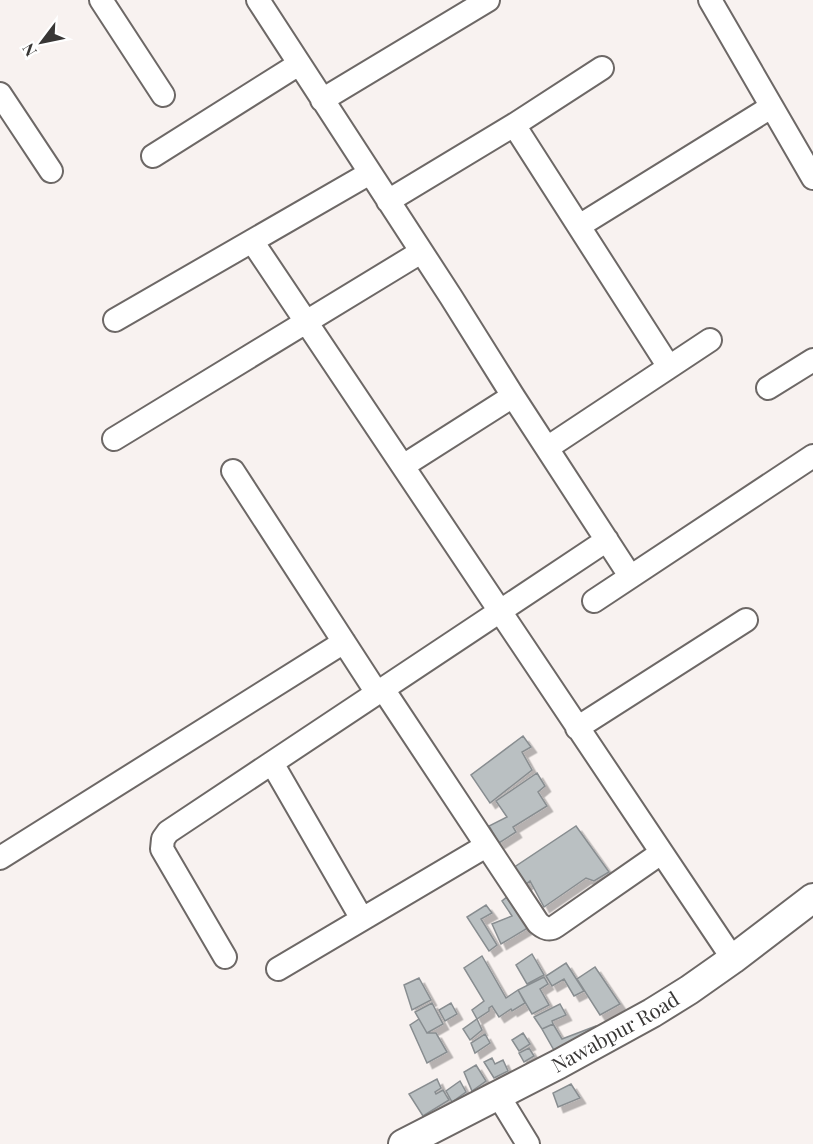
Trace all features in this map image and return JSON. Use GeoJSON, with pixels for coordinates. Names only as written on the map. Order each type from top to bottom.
{"type":"FeatureCollection","features":[{"type":"Feature","properties":{"kind":"street"},"geometry":{"type":"LineString","coordinates":[[101,0],[163,95]]}},
{"type":"Feature","properties":{"kind":"street"},"geometry":{"type":"LineString","coordinates":[[322,100],[488,0]]}},
{"type":"Feature","properties":{"kind":"street"},"geometry":{"type":"LineString","coordinates":[[710,0],[813,178]]}},
{"type":"Feature","properties":{"kind":"street"},"geometry":{"type":"LineString","coordinates":[[267,3],[299,64],[630,576]]}},
{"type":"Feature","properties":{"kind":"street"},"geometry":{"type":"LineString","coordinates":[[153,156],[299,64]]}},
{"type":"Feature","properties":{"kind":"street"},"geometry":{"type":"LineString","coordinates":[[388,201],[514,125],[602,68]]}},
{"type":"Feature","properties":{"kind":"street"},"geometry":{"type":"LineString","coordinates":[[0,94],[51,171]]}},
{"type":"Feature","properties":{"kind":"street"},"geometry":{"type":"LineString","coordinates":[[579,226],[771,107]]}},
{"type":"Feature","properties":{"kind":"street"},"geometry":{"type":"LineString","coordinates":[[514,125],[669,367]]}},
{"type":"Feature","properties":{"kind":"street"},"geometry":{"type":"LineString","coordinates":[[115,320],[370,173]]}},
{"type":"Feature","properties":{"kind":"street"},"geometry":{"type":"LineString","coordinates":[[252,241],[733,959]]}},
{"type":"Feature","properties":{"kind":"street"},"geometry":{"type":"LineString","coordinates":[[114,439],[421,252]]}},
{"type":"Feature","properties":{"kind":"street"},"geometry":{"type":"LineString","coordinates":[[547,448],[710,340]]}},
{"type":"Feature","properties":{"kind":"street"},"geometry":{"type":"LineString","coordinates":[[768,388],[813,360]]}},
{"type":"Feature","properties":{"kind":"street"},"geometry":{"type":"LineString","coordinates":[[403,466],[513,396]]}},
{"type":"Feature","properties":{"kind":"street"},"geometry":{"type":"LineString","coordinates":[[594,601],[813,456]]}},
{"type":"Feature","properties":{"kind":"street"},"geometry":{"type":"LineString","coordinates":[[233,471],[344,642],[538,923],[544,928],[552,929],[661,853]]}},
{"type":"Feature","properties":{"kind":"street"},"geometry":{"type":"LineString","coordinates":[[225,957],[162,849],[163,839],[168,832],[607,540]]}},
{"type":"Feature","properties":{"kind":"street"},"geometry":{"type":"LineString","coordinates":[[577,728],[746,620]]}},
{"type":"Feature","properties":{"kind":"street"},"geometry":{"type":"LineString","coordinates":[[0,858],[344,642]]}},
{"type":"Feature","properties":{"kind":"street"},"geometry":{"type":"LineString","coordinates":[[272,763],[363,919]]}},
{"type":"Feature","properties":{"kind":"street"},"geometry":{"type":"LineString","coordinates":[[278,969],[486,846]]}},
{"type":"Feature","properties":{"kind":"street","name":"Nawabpur Road"},"geometry":{"type":"LineString","coordinates":[[403,1144],[652,1013],[733,959],[813,898]]}},
{"type":"Feature","properties":{"kind":"street"},"geometry":{"type":"LineString","coordinates":[[498,1095],[528,1144]]}},
{"type":"Feature","properties":{"kind":"building"},"geometry":{"type":"Polygon","coordinates":[[[523,736],[531,747],[522,752],[532,770],[490,803],[471,775],[523,736]]]}},
{"type":"Feature","properties":{"kind":"building"},"geometry":{"type":"Polygon","coordinates":[[[537,773],[545,786],[538,792],[547,806],[513,827],[516,832],[499,843],[489,826],[507,817],[496,801],[537,773]]]}},
{"type":"Feature","properties":{"kind":"building"},"geometry":{"type":"Polygon","coordinates":[[[576,826],[609,872],[594,881],[586,878],[544,907],[530,881],[524,886],[513,868],[576,826]]]}},
{"type":"Feature","properties":{"kind":"building"},"geometry":{"type":"Polygon","coordinates":[[[507,897],[509,901],[514,899],[531,926],[501,944],[492,924],[512,916],[502,901],[507,897]]]}},
{"type":"Feature","properties":{"kind":"building"},"geometry":{"type":"Polygon","coordinates":[[[486,905],[492,913],[481,919],[497,945],[489,951],[467,917],[486,905]]]}},
{"type":"Feature","properties":{"kind":"building"},"geometry":{"type":"Polygon","coordinates":[[[532,954],[544,975],[527,984],[516,965],[532,954]]]}},
{"type":"Feature","properties":{"kind":"building"},"geometry":{"type":"Polygon","coordinates":[[[482,956],[506,998],[518,990],[525,1003],[499,1017],[492,1006],[489,1011],[477,1019],[472,1010],[484,1001],[464,968],[482,956]]]}},
{"type":"Feature","properties":{"kind":"building"},"geometry":{"type":"Polygon","coordinates":[[[566,963],[584,991],[574,996],[564,979],[552,986],[546,976],[566,963]]]}},
{"type":"Feature","properties":{"kind":"building"},"geometry":{"type":"Polygon","coordinates":[[[595,967],[620,1004],[600,1015],[577,979],[595,967]]]}},
{"type":"Feature","properties":{"kind":"building"},"geometry":{"type":"Polygon","coordinates":[[[544,977],[548,984],[540,989],[549,1005],[532,1014],[518,990],[544,977]]]}},
{"type":"Feature","properties":{"kind":"building"},"geometry":{"type":"Polygon","coordinates":[[[419,978],[431,1000],[412,1010],[404,985],[419,978]]]}},
{"type":"Feature","properties":{"kind":"building"},"geometry":{"type":"Polygon","coordinates":[[[432,1003],[443,1024],[427,1033],[415,1012],[432,1003]]]}},
{"type":"Feature","properties":{"kind":"building"},"geometry":{"type":"Polygon","coordinates":[[[451,1003],[457,1014],[445,1021],[439,1010],[451,1003]]]}},
{"type":"Feature","properties":{"kind":"building"},"geometry":{"type":"Polygon","coordinates":[[[560,1004],[566,1015],[552,1021],[553,1024],[542,1029],[534,1017],[560,1004]]]}},
{"type":"Feature","properties":{"kind":"building"},"geometry":{"type":"Polygon","coordinates":[[[419,1019],[427,1033],[436,1033],[447,1052],[427,1063],[410,1025],[419,1019]]]}},
{"type":"Feature","properties":{"kind":"building"},"geometry":{"type":"Polygon","coordinates":[[[477,1019],[482,1030],[470,1040],[463,1029],[477,1019]]]}},
{"type":"Feature","properties":{"kind":"building"},"geometry":{"type":"Polygon","coordinates":[[[553,1024],[562,1039],[596,1026],[597,1028],[555,1052],[542,1029],[553,1024]]]}},
{"type":"Feature","properties":{"kind":"building"},"geometry":{"type":"Polygon","coordinates":[[[523,1033],[530,1044],[519,1051],[512,1040],[523,1033]]]}},
{"type":"Feature","properties":{"kind":"building"},"geometry":{"type":"Polygon","coordinates":[[[485,1034],[490,1043],[475,1053],[471,1043],[485,1034]]]}},
{"type":"Feature","properties":{"kind":"building"},"geometry":{"type":"Polygon","coordinates":[[[529,1048],[534,1056],[524,1062],[519,1053],[529,1048]]]}},
{"type":"Feature","properties":{"kind":"building"},"geometry":{"type":"Polygon","coordinates":[[[492,1058],[495,1064],[503,1060],[508,1071],[494,1078],[484,1062],[492,1058]]]}},
{"type":"Feature","properties":{"kind":"building"},"geometry":{"type":"Polygon","coordinates":[[[476,1065],[486,1081],[472,1091],[464,1072],[476,1065]]]}},
{"type":"Feature","properties":{"kind":"building"},"geometry":{"type":"Polygon","coordinates":[[[437,1079],[441,1088],[435,1092],[436,1094],[443,1090],[449,1100],[423,1116],[409,1094],[437,1079]]]}},
{"type":"Feature","properties":{"kind":"building"},"geometry":{"type":"Polygon","coordinates":[[[460,1081],[466,1092],[452,1102],[446,1091],[460,1081]]]}},
{"type":"Feature","properties":{"kind":"building"},"geometry":{"type":"Polygon","coordinates":[[[571,1084],[580,1098],[558,1107],[553,1093],[571,1084]]]}}]}
